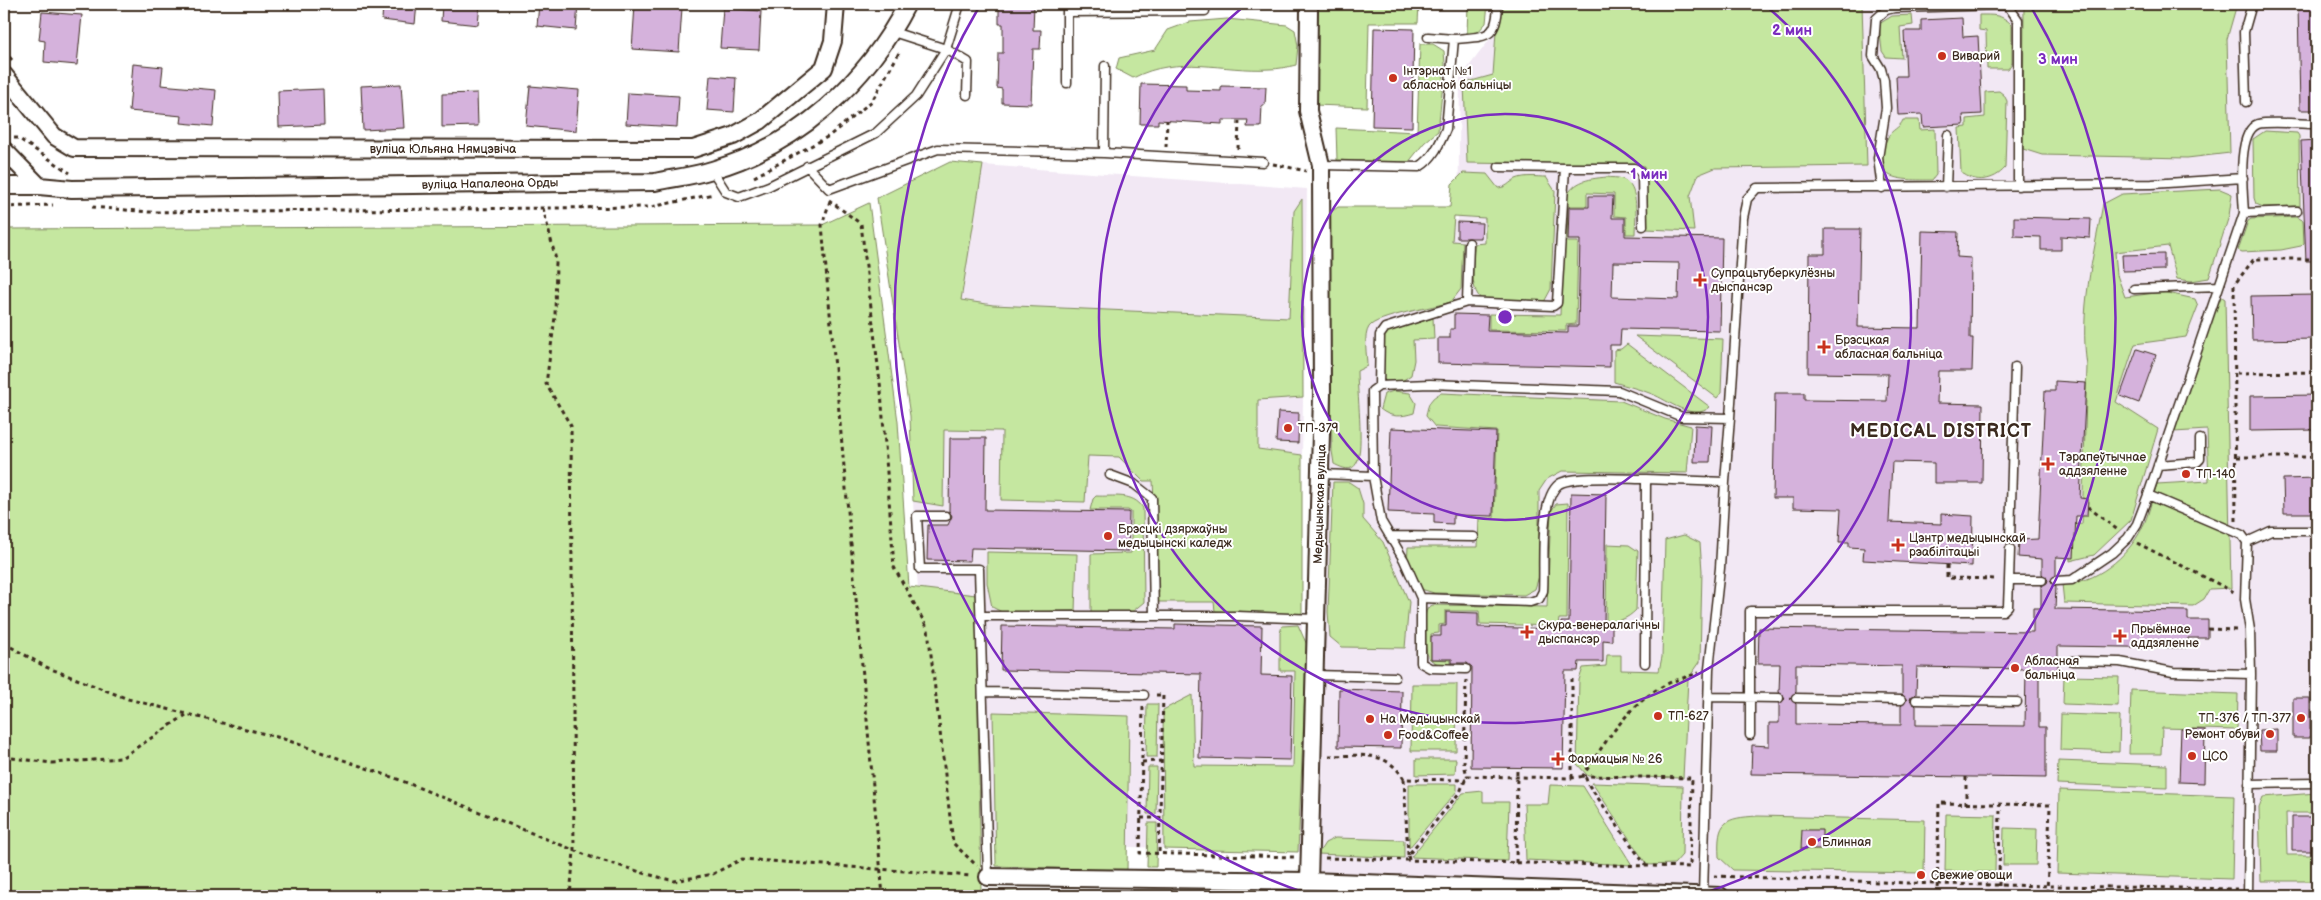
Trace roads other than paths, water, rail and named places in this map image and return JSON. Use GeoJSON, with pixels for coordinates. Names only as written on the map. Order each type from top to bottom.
{"type":"FeatureCollection","features":[{"type":"Feature","properties":{"kind":"street","name":"вуліца Юльяна Нямцэвіча"},"geometry":{"type":"LineString","coordinates":[[10,70],[54,136],[74,148],[693,149],[733,136],[760,121],[824,68],[833,41],[836,4]]}},
{"type":"Feature","properties":{"kind":"street","name":"вуліца Напалеона Орды"},"geometry":{"type":"LineString","coordinates":[[4,186],[39,186],[73,197],[655,182],[712,170],[764,150],[809,123],[850,86],[892,32],[906,4]]}},
{"type":"Feature","properties":{"kind":"street","name":"Медыцынская вуліца"},"geometry":{"type":"LineString","coordinates":[[1308,881],[1311,858],[1311,755],[1322,474],[1321,169],[1308,111],[1309,6]]}},
{"type":"Feature","properties":{"kind":"street"},"geometry":{"type":"LineString","coordinates":[[7,144],[39,186]]}},
{"type":"Feature","properties":{"kind":"street"},"geometry":{"type":"LineString","coordinates":[[988,877],[1308,881],[1720,896]]}},
{"type":"Feature","properties":{"kind":"lane"},"geometry":{"type":"LineString","coordinates":[[712,170],[726,192],[739,197],[793,174],[876,133],[916,96],[946,50],[960,4]]}},
{"type":"Feature","properties":{"kind":"lane"},"geometry":{"type":"LineString","coordinates":[[1067,4],[1067,84]]}},
{"type":"Feature","properties":{"kind":"lane"},"geometry":{"type":"LineString","coordinates":[[1428,37],[1454,39],[1487,36],[1493,31],[1497,22],[1498,4]]}},
{"type":"Feature","properties":{"kind":"lane"},"geometry":{"type":"LineString","coordinates":[[2246,102],[2244,32],[2252,4]]}},
{"type":"Feature","properties":{"kind":"lane"},"geometry":{"type":"LineString","coordinates":[[1882,188],[1878,158],[1886,108],[1884,80],[1881,69],[1873,56],[1874,24],[1876,18],[1887,7],[1970,5],[2003,5],[2009,7],[2018,20],[2018,186]]}},
{"type":"Feature","properties":{"kind":"lane"},"geometry":{"type":"LineString","coordinates":[[1067,12],[1205,12]]}},
{"type":"Feature","properties":{"kind":"lane"},"geometry":{"type":"LineString","coordinates":[[892,32],[946,50],[968,62],[967,95]]}},
{"type":"Feature","properties":{"kind":"lane"},"geometry":{"type":"LineString","coordinates":[[1321,169],[1420,167],[1427,162],[1441,143],[1446,129],[1454,39]]}},
{"type":"Feature","properties":{"kind":"lane"},"geometry":{"type":"LineString","coordinates":[[1104,153],[1105,66]]}},
{"type":"Feature","properties":{"kind":"lane"},"geometry":{"type":"LineString","coordinates":[[2056,581],[2072,580],[2112,553],[2128,538],[2138,524],[2244,213],[2243,178],[2245,143],[2248,131],[2258,124],[2317,124]]}},
{"type":"Feature","properties":{"kind":"lane"},"geometry":{"type":"LineString","coordinates":[[1946,187],[1948,135]]}},
{"type":"Feature","properties":{"kind":"lane"},"geometry":{"type":"LineString","coordinates":[[807,166],[828,189],[938,149],[1104,153],[1263,162]]}},
{"type":"Feature","properties":{"kind":"lane"},"geometry":{"type":"LineString","coordinates":[[1499,167],[1634,168],[1639,170],[1642,176],[1643,226]]}},
{"type":"Feature","properties":{"kind":"lane"},"geometry":{"type":"LineString","coordinates":[[1379,386],[1380,334],[1385,328],[1468,302],[1553,306],[1557,303],[1565,168]]}},
{"type":"Feature","properties":{"kind":"lane"},"geometry":{"type":"LineString","coordinates":[[1703,896],[1709,669],[1720,568],[1742,218],[1747,199],[1757,188],[2152,184],[2243,178]]}},
{"type":"Feature","properties":{"kind":"lane"},"geometry":{"type":"LineString","coordinates":[[2244,213],[2297,211]]}},
{"type":"Feature","properties":{"kind":"lane"},"geometry":{"type":"LineString","coordinates":[[1468,302],[1469,243]]}},
{"type":"Feature","properties":{"kind":"lane"},"geometry":{"type":"LineString","coordinates":[[2134,289],[2219,286]]}},
{"type":"Feature","properties":{"kind":"lane"},"geometry":{"type":"LineString","coordinates":[[2010,540],[2015,367]]}},
{"type":"Feature","properties":{"kind":"lane"},"geometry":{"type":"LineString","coordinates":[[1466,669],[1430,668],[1421,663],[1421,598],[1382,521],[1373,476],[1372,391],[1379,386],[1430,384],[1619,391],[1682,417],[1730,418]]}},
{"type":"Feature","properties":{"kind":"lane"},"geometry":{"type":"LineString","coordinates":[[2158,465],[2197,462],[2200,459],[2200,439]]}},
{"type":"Feature","properties":{"kind":"lane"},"geometry":{"type":"LineString","coordinates":[[1322,474],[1373,476]]}},
{"type":"Feature","properties":{"kind":"lane"},"geometry":{"type":"LineString","coordinates":[[1110,475],[1134,484],[1152,498],[1154,616]]}},
{"type":"Feature","properties":{"kind":"lane"},"geometry":{"type":"LineString","coordinates":[[1421,598],[1530,602],[1539,599],[1544,584],[1545,512],[1551,495],[1560,484],[1582,479],[1725,482]]}},
{"type":"Feature","properties":{"kind":"lane"},"geometry":{"type":"LineString","coordinates":[[1645,663],[1646,479]]}},
{"type":"Feature","properties":{"kind":"lane"},"geometry":{"type":"LineString","coordinates":[[2148,495],[2237,533],[2247,542]]}},
{"type":"Feature","properties":{"kind":"lane"},"geometry":{"type":"LineString","coordinates":[[946,516],[917,516],[920,569],[979,569],[982,616],[988,877]]}},
{"type":"Feature","properties":{"kind":"lane"},"geometry":{"type":"LineString","coordinates":[[2247,542],[2271,531],[2317,531]]}},
{"type":"Feature","properties":{"kind":"lane"},"geometry":{"type":"LineString","coordinates":[[1391,536],[1474,538]]}},
{"type":"Feature","properties":{"kind":"lane"},"geometry":{"type":"LineString","coordinates":[[2247,542],[2245,599],[2250,630],[2251,674],[2248,892]]}},
{"type":"Feature","properties":{"kind":"lane"},"geometry":{"type":"LineString","coordinates":[[1750,735],[1750,611],[2003,611],[2008,606],[2010,549]]}},
{"type":"Feature","properties":{"kind":"lane"},"geometry":{"type":"LineString","coordinates":[[2009,580],[2042,580]]}},
{"type":"Feature","properties":{"kind":"lane"},"geometry":{"type":"LineString","coordinates":[[982,616],[1154,616],[1316,619]]}},
{"type":"Feature","properties":{"kind":"lane"},"geometry":{"type":"LineString","coordinates":[[2072,661],[2120,662],[2173,672],[2251,674]]}},
{"type":"Feature","properties":{"kind":"lane"},"geometry":{"type":"LineString","coordinates":[[1314,675],[1395,678]]}},
{"type":"Feature","properties":{"kind":"lane"},"geometry":{"type":"LineString","coordinates":[[984,692],[1144,695]]}},
{"type":"Feature","properties":{"kind":"lane"},"geometry":{"type":"LineString","coordinates":[[1708,696],[1779,698]]}},
{"type":"Feature","properties":{"kind":"lane"},"geometry":{"type":"LineString","coordinates":[[1796,698],[1901,700]]}},
{"type":"Feature","properties":{"kind":"lane"},"geometry":{"type":"LineString","coordinates":[[1916,700],[2017,702]]}},
{"type":"Feature","properties":{"kind":"lane"},"geometry":{"type":"LineString","coordinates":[[2249,784],[2317,783]]}},
{"type":"Feature","properties":{"kind":"place","name":"Виварий"},"geometry":{"type":"Point","coordinates":[1942,56]}},
{"type":"Feature","properties":{"kind":"place","name":"Інтэрнат №1 абласной бальніцы"},"geometry":{"type":"Point","coordinates":[1393,78]}},
{"type":"Feature","properties":{"kind":"place","name":"Супрацьтуберкулёзны дыспансэр"},"geometry":{"type":"Point","coordinates":[1700,280]}},
{"type":"Feature","properties":{"kind":"place","name":"Брэсцкая абласная бальніца"},"geometry":{"type":"Point","coordinates":[1824,347]}},
{"type":"Feature","properties":{"kind":"place","name":"ТП-379"},"geometry":{"type":"Point","coordinates":[1288,428]}},
{"type":"Feature","properties":{"kind":"place","name":"Тэрапеўтычнае аддзяленне"},"geometry":{"type":"Point","coordinates":[2048,464]}},
{"type":"Feature","properties":{"kind":"place","name":"ТП-140"},"geometry":{"type":"Point","coordinates":[2186,474]}},
{"type":"Feature","properties":{"kind":"place","name":"Брэсцкі дзяржаўны медыцынскі каледж"},"geometry":{"type":"Point","coordinates":[1108,536]}},
{"type":"Feature","properties":{"kind":"place","name":"Цэнтр медыцынскай рэабілітацыі"},"geometry":{"type":"Point","coordinates":[1898,545]}},
{"type":"Feature","properties":{"kind":"place","name":"Скура-венералагічны дыспансэр"},"geometry":{"type":"Point","coordinates":[1527,632]}},
{"type":"Feature","properties":{"kind":"place","name":"Прыёмнае аддзяленне"},"geometry":{"type":"Point","coordinates":[2120,636]}},
{"type":"Feature","properties":{"kind":"place","name":"Абласная бальніца"},"geometry":{"type":"Point","coordinates":[2015,668]}},
{"type":"Feature","properties":{"kind":"place","name":"ТП-627"},"geometry":{"type":"Point","coordinates":[1658,716]}},
{"type":"Feature","properties":{"kind":"place","name":"ТП-376 / ТП-377"},"geometry":{"type":"Point","coordinates":[2301,718]}},
{"type":"Feature","properties":{"kind":"place","name":"На Медыцынскай"},"geometry":{"type":"Point","coordinates":[1370,719]}},
{"type":"Feature","properties":{"kind":"place","name":"Ремонт обуви"},"geometry":{"type":"Point","coordinates":[2270,734]}},
{"type":"Feature","properties":{"kind":"place","name":"Food&Coffee"},"geometry":{"type":"Point","coordinates":[1388,735]}},
{"type":"Feature","properties":{"kind":"place","name":"ЦСО"},"geometry":{"type":"Point","coordinates":[2192,756]}},
{"type":"Feature","properties":{"kind":"place","name":"Фармацыя № 26"},"geometry":{"type":"Point","coordinates":[1558,759]}},
{"type":"Feature","properties":{"kind":"place","name":"Блинная"},"geometry":{"type":"Point","coordinates":[1812,842]}},
{"type":"Feature","properties":{"kind":"place","name":"Свежие овощи"},"geometry":{"type":"Point","coordinates":[1921,875]}},
{"type":"Feature","properties":{"kind":"district","name":"MEDICAL DISTRICT"},"geometry":{"type":"Point","coordinates":[1941,431]}}]}
